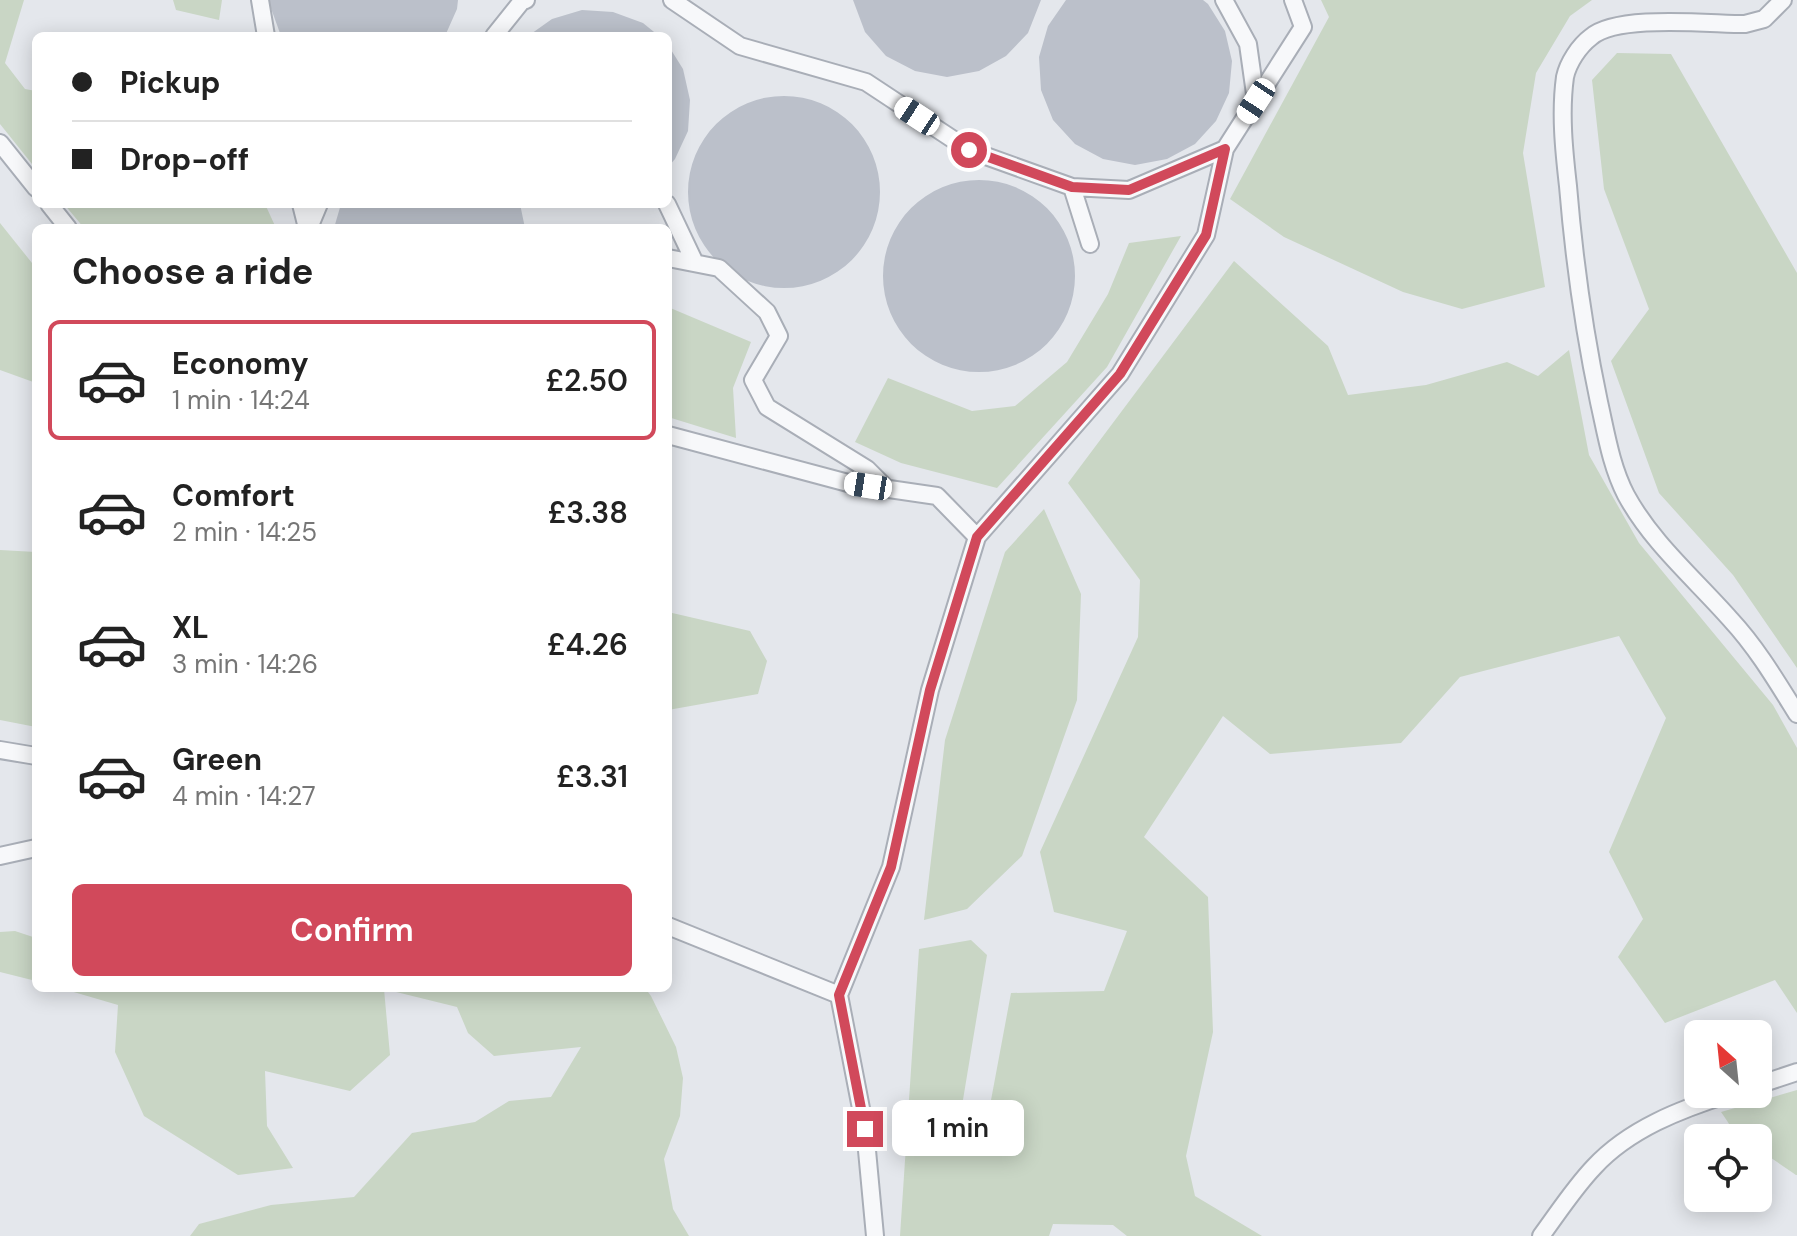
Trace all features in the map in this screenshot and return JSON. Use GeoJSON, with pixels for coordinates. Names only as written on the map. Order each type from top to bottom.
{"type":"FeatureCollection","features":[{"type":"Feature","properties":{"kind":"lane"},"geometry":{"type":"LineString","coordinates":[[260,0],[265,32]]}},
{"type":"Feature","properties":{"kind":"lane"},"geometry":{"type":"LineString","coordinates":[[497,32],[526,0]]}},
{"type":"Feature","properties":{"kind":"lane"},"geometry":{"type":"LineString","coordinates":[[672,0],[740,46],[866,82],[969,150],[1072,187],[1129,190],[1225,149]]}},
{"type":"Feature","properties":{"kind":"lane"},"geometry":{"type":"LineString","coordinates":[[1224,0],[1248,44],[1256,101]]}},
{"type":"Feature","properties":{"kind":"lane"},"geometry":{"type":"LineString","coordinates":[[875,1236],[865,1129],[839,995],[891,867],[930,690],[977,537],[1120,374],[1206,235],[1225,149],[1303,27],[1293,0]]}},
{"type":"Feature","properties":{"kind":"lane"},"geometry":{"type":"LineString","coordinates":[[1783,0],[1764,19],[1745,24],[1626,24],[1606,27],[1590,37],[1575,55],[1566,74],[1564,148],[1573,251],[1593,371],[1611,456],[1625,493],[1659,542],[1733,622],[1769,669],[1797,714]]}},
{"type":"Feature","properties":{"kind":"lane"},"geometry":{"type":"LineString","coordinates":[[0,143],[32,183]]}},
{"type":"Feature","properties":{"kind":"lane"},"geometry":{"type":"LineString","coordinates":[[1072,187],[1090,244]]}},
{"type":"Feature","properties":{"kind":"lane"},"geometry":{"type":"LineString","coordinates":[[52,208],[65,224]]}},
{"type":"Feature","properties":{"kind":"lane"},"geometry":{"type":"LineString","coordinates":[[669,208],[695,263]]}},
{"type":"Feature","properties":{"kind":"lane"},"geometry":{"type":"LineString","coordinates":[[672,259],[719,268],[767,312],[779,336],[753,380],[767,407],[867,469],[887,489]]}},
{"type":"Feature","properties":{"kind":"lane"},"geometry":{"type":"LineString","coordinates":[[672,436],[848,483],[937,496],[977,537]]}},
{"type":"Feature","properties":{"kind":"lane"},"geometry":{"type":"LineString","coordinates":[[0,750],[32,755]]}},
{"type":"Feature","properties":{"kind":"lane"},"geometry":{"type":"LineString","coordinates":[[0,856],[32,849]]}},
{"type":"Feature","properties":{"kind":"lane"},"geometry":{"type":"LineString","coordinates":[[672,928],[839,995]]}},
{"type":"Feature","properties":{"kind":"lane"},"geometry":{"type":"LineString","coordinates":[[1772,1080],[1797,1072]]}},
{"type":"Feature","properties":{"kind":"lane"},"geometry":{"type":"LineString","coordinates":[[1541,1236],[1595,1165],[1624,1140],[1654,1122],[1692,1108]]}},
{"type":"Feature","properties":{"kind":"green space"},"geometry":{"type":"Polygon","coordinates":[[[0,0],[24,0],[5,63],[25,89],[32,90],[32,164],[0,124],[0,0]]]}},
{"type":"Feature","properties":{"kind":"green space"},"geometry":{"type":"Polygon","coordinates":[[[173,0],[222,0],[219,20],[176,10],[173,0]]]}},
{"type":"Feature","properties":{"kind":"green space"},"geometry":{"type":"Polygon","coordinates":[[[1321,0],[1592,0],[1570,16],[1536,73],[1523,153],[1545,287],[1462,309],[1403,292],[1284,237],[1230,199],[1329,17],[1321,0]]]}},
{"type":"Feature","properties":{"kind":"green space"},"geometry":{"type":"Polygon","coordinates":[[[1617,53],[1671,54],[1797,273],[1797,668],[1733,575],[1659,493],[1611,361],[1649,309],[1604,189],[1592,80],[1617,53]]]}},
{"type":"Feature","properties":{"kind":"green space"},"geometry":{"type":"Polygon","coordinates":[[[67,208],[267,208],[274,224],[81,224],[67,208]]]}},
{"type":"Feature","properties":{"kind":"green space"},"geometry":{"type":"Polygon","coordinates":[[[0,223],[32,263],[32,382],[0,370],[0,223]]]}},
{"type":"Feature","properties":{"kind":"green space"},"geometry":{"type":"Polygon","coordinates":[[[1181,236],[1107,367],[997,488],[901,463],[855,442],[888,378],[972,411],[1015,406],[1067,362],[1108,294],[1129,243],[1181,236]]]}},
{"type":"Feature","properties":{"kind":"green space"},"geometry":{"type":"Polygon","coordinates":[[[1234,261],[1328,346],[1348,395],[1426,385],[1507,362],[1538,376],[1569,350],[1589,455],[1639,543],[1773,705],[1797,748],[1797,1013],[1775,980],[1665,1023],[1618,957],[1643,919],[1609,852],[1666,718],[1619,636],[1460,677],[1401,743],[1270,754],[1223,716],[1144,837],[1208,897],[1213,1032],[1186,1156],[1195,1196],[1262,1236],[1127,1236],[1113,1225],[1053,1224],[1049,1236],[900,1236],[919,949],[971,940],[987,955],[956,1142],[983,1143],[1011,993],[1104,991],[1127,931],[1054,912],[1040,852],[1138,637],[1140,580],[1068,483],[1234,261]]]}},
{"type":"Feature","properties":{"kind":"green space"},"geometry":{"type":"Polygon","coordinates":[[[672,309],[751,342],[733,388],[736,438],[672,418],[672,309]]]}},
{"type":"Feature","properties":{"kind":"green space"},"geometry":{"type":"Polygon","coordinates":[[[1044,509],[1081,594],[1077,700],[1022,856],[967,909],[924,920],[945,740],[1005,552],[1044,509]]]}},
{"type":"Feature","properties":{"kind":"green space"},"geometry":{"type":"Polygon","coordinates":[[[0,550],[32,552],[32,726],[0,720],[0,550]]]}},
{"type":"Feature","properties":{"kind":"green space"},"geometry":{"type":"Polygon","coordinates":[[[672,613],[750,631],[767,661],[758,694],[672,709],[672,613]]]}},
{"type":"Feature","properties":{"kind":"green space"},"geometry":{"type":"Polygon","coordinates":[[[15,931],[32,937],[32,980],[0,972],[0,932],[15,931]]]}},
{"type":"Feature","properties":{"kind":"green space"},"geometry":{"type":"Polygon","coordinates":[[[74,992],[384,992],[390,1055],[350,1091],[265,1071],[267,1126],[293,1168],[238,1175],[144,1116],[115,1052],[118,1005],[74,992]]]}},
{"type":"Feature","properties":{"kind":"green space"},"geometry":{"type":"Polygon","coordinates":[[[396,992],[648,992],[676,1047],[683,1078],[680,1116],[664,1159],[673,1209],[689,1236],[190,1236],[199,1224],[271,1205],[354,1197],[412,1133],[475,1122],[509,1101],[551,1097],[581,1047],[494,1056],[468,1033],[457,1007],[396,992]]]}},
{"type":"Feature","properties":{"kind":"green space"},"geometry":{"type":"Polygon","coordinates":[[[1797,1090],[1797,1175],[1772,1159],[1772,1124],[1729,1124],[1721,1112],[1735,1108],[1772,1108],[1772,1097],[1797,1090]]]}},
{"type":"Feature","properties":{"kind":"building"},"geometry":{"type":"Polygon","coordinates":[[[268,0],[458,0],[447,32],[280,32],[268,0]]]}},
{"type":"Feature","properties":{"kind":"building"},"geometry":{"type":"Polygon","coordinates":[[[853,0],[1041,0],[1028,33],[1006,56],[979,71],[947,77],[915,71],[886,56],[865,32],[853,0]]]}},
{"type":"Feature","properties":{"kind":"building"},"geometry":{"type":"Polygon","coordinates":[[[1066,0],[1203,0],[1208,4],[1225,31],[1232,61],[1229,93],[1216,121],[1195,144],[1167,159],[1135,165],[1103,159],[1075,144],[1053,120],[1041,90],[1039,57],[1048,26],[1066,0]]]}},
{"type":"Feature","properties":{"kind":"building"},"geometry":{"type":"Polygon","coordinates":[[[582,10],[613,12],[643,23],[654,32],[534,32],[552,19],[582,10]]]}},
{"type":"Feature","properties":{"kind":"building"},"geometry":{"type":"Polygon","coordinates":[[[672,51],[683,69],[690,100],[688,131],[672,162],[672,51]]]}},
{"type":"Feature","properties":{"kind":"building"},"geometry":{"type":"Polygon","coordinates":[[[784,96],[821,103],[852,124],[873,155],[880,192],[873,229],[852,260],[821,281],[784,288],[747,281],[716,260],[695,229],[688,192],[695,155],[716,124],[747,103],[784,96]]]}},
{"type":"Feature","properties":{"kind":"building"},"geometry":{"type":"Polygon","coordinates":[[[979,180],[1016,187],[1047,208],[1068,239],[1075,276],[1068,313],[1047,344],[1016,365],[979,372],[942,365],[911,344],[890,313],[883,276],[890,239],[911,208],[942,187],[979,180]]]}},
{"type":"Feature","properties":{"kind":"building"},"geometry":{"type":"Polygon","coordinates":[[[340,208],[521,208],[524,224],[335,224],[340,208]]]}},
{"type":"Feature","properties":{"kind":"route"},"geometry":{"type":"LineString","coordinates":[[865,1129],[839,995],[891,867],[930,690],[977,537],[1120,374],[1206,235],[1225,149],[1129,190],[1072,187],[969,150]]}}]}
